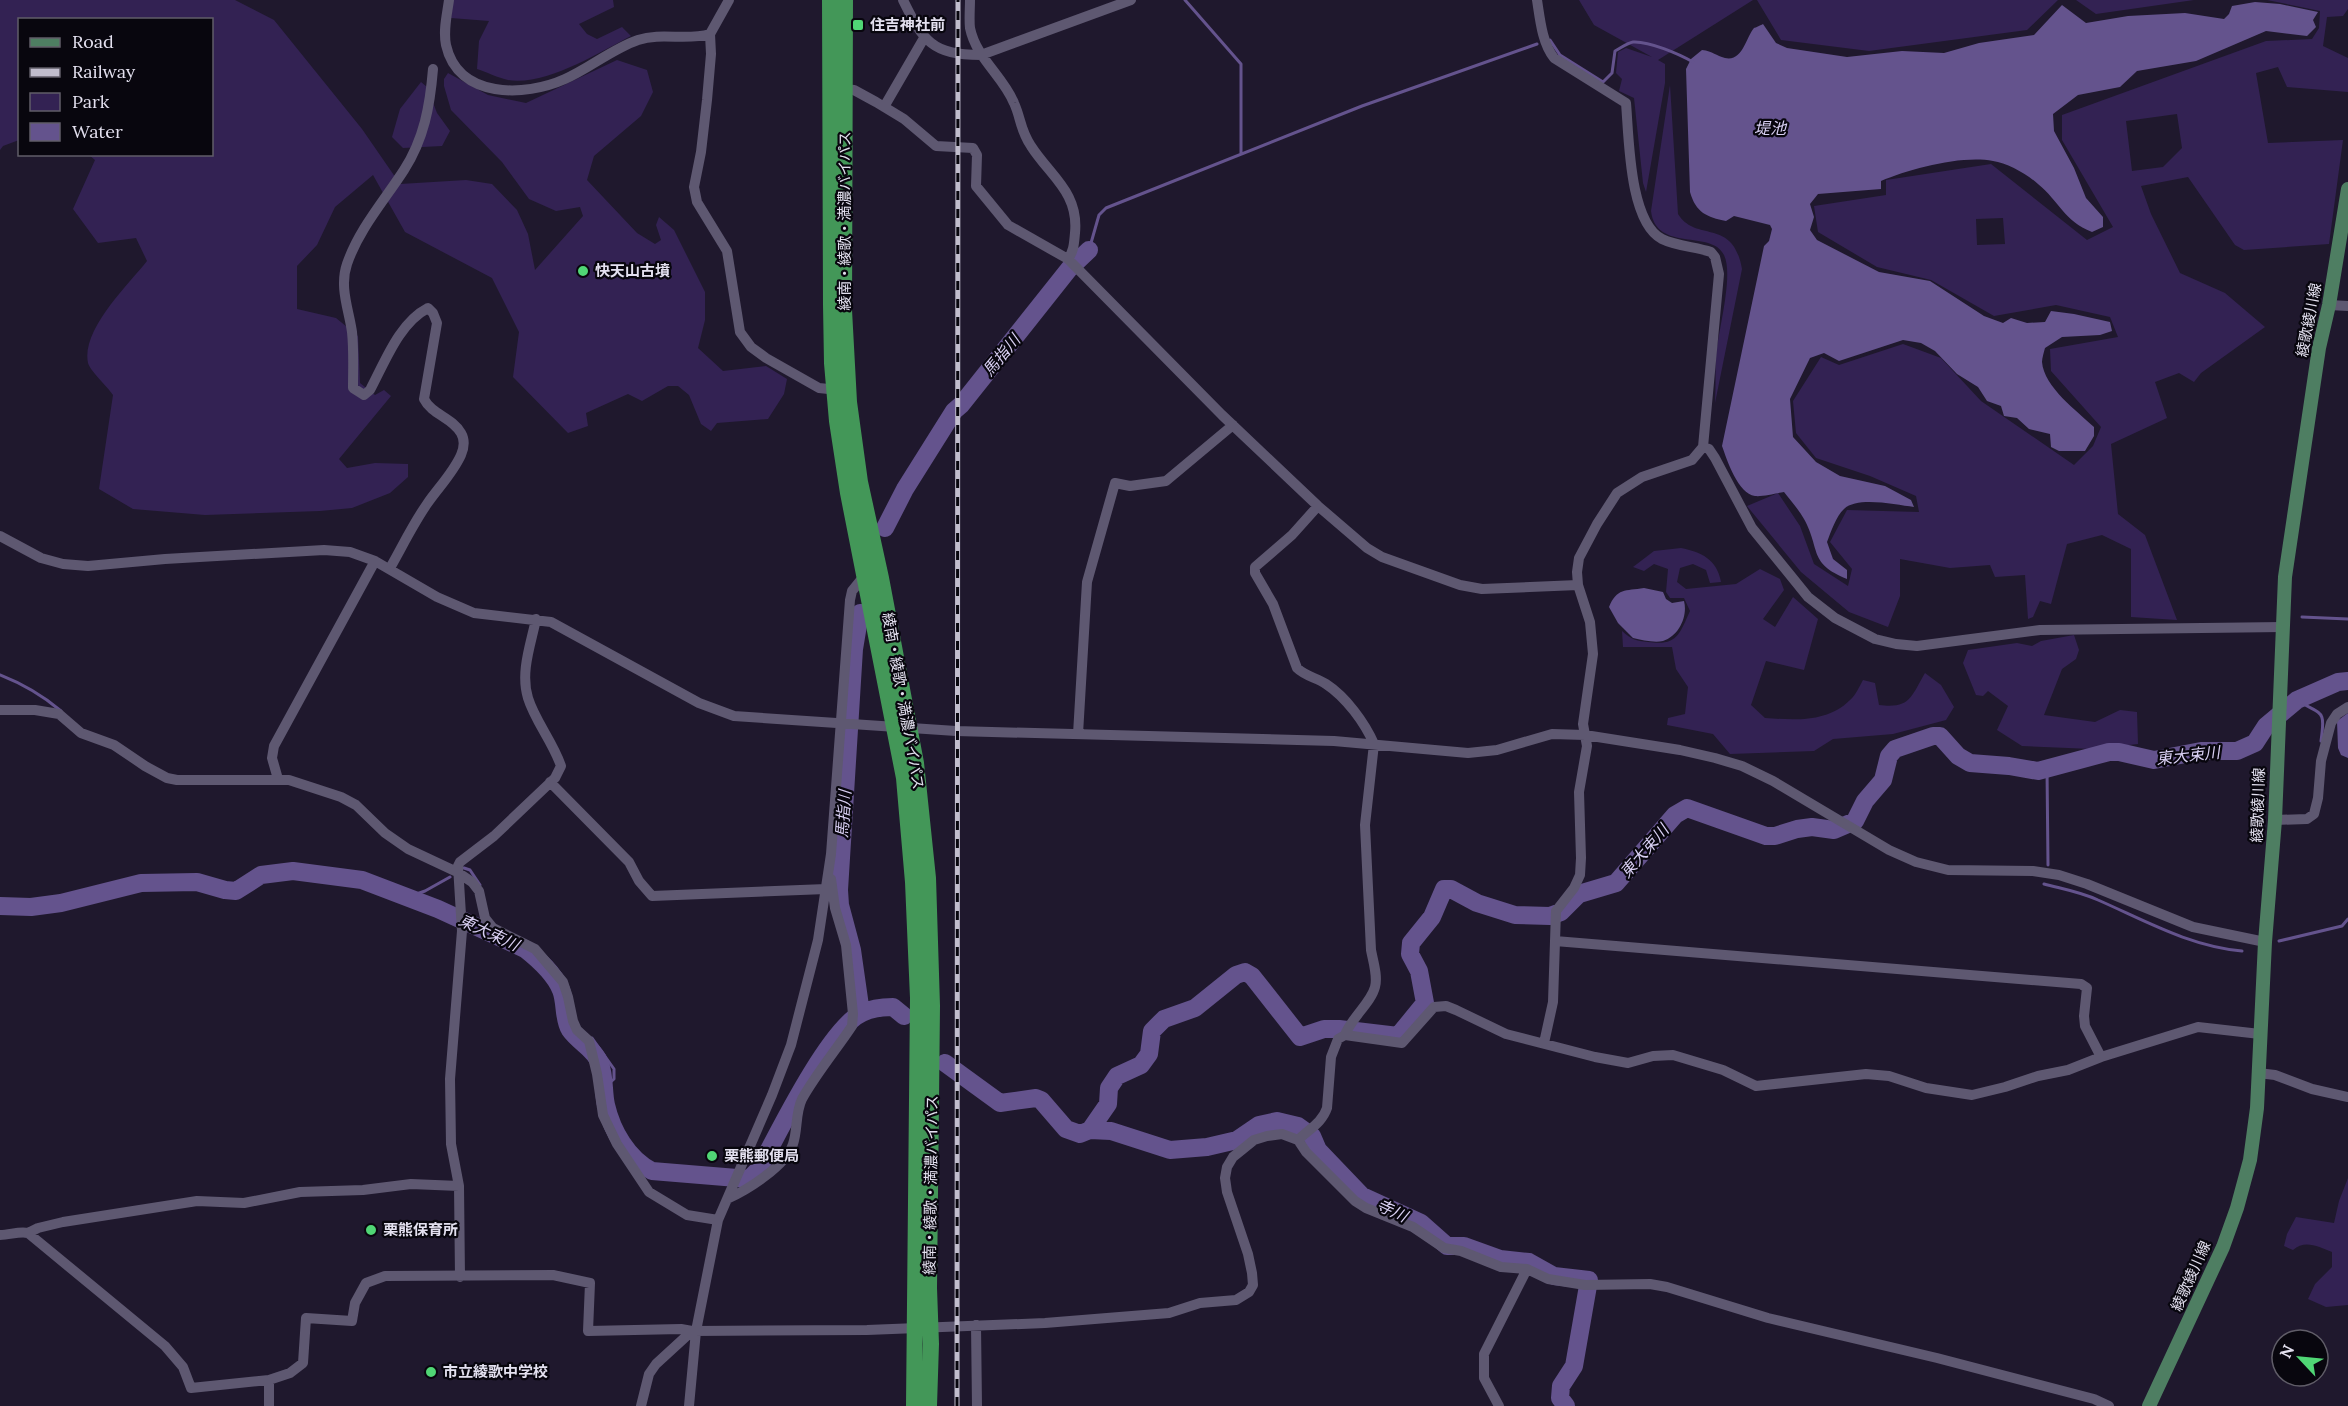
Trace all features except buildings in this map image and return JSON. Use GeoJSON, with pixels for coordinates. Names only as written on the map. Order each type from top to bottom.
{"type":"FeatureCollection","features":[{"type":"Feature","properties":{"kind":"highway","name":"綾南・綾歌・満濃バイパス"},"geometry":{"type":"LineString","coordinates":[[830,0],[831,305],[841,390],[848,493],[865,575],[902,727],[916,763],[928,878],[931,945],[923,1327],[914,1406]]}},
{"type":"Feature","properties":{"kind":"highway","name":"綾南・綾歌・満濃バイパス"},"geometry":{"type":"LineString","coordinates":[[845,0],[844,310],[841,390],[881,578],[902,727]]}},
{"type":"Feature","properties":{"kind":"highway","name":"綾南・綾歌・満濃バイパス"},"geometry":{"type":"LineString","coordinates":[[923,1327],[929,1406]]}},
{"type":"Feature","properties":{"kind":"main road","name":"綾歌綾川線"},"geometry":{"type":"LineString","coordinates":[[2149,1406],[2223,1247],[2237,1208],[2250,1160],[2257,1108],[2265,942],[2275,820],[2285,577],[2319,348],[2329,305],[2348,189]]}},
{"type":"Feature","properties":{"kind":"street"},"geometry":{"type":"LineString","coordinates":[[449,0],[445,26],[446,46],[453,64],[467,78],[487,89],[536,90],[565,79],[636,41],[655,36],[699,38],[710,34]]}},
{"type":"Feature","properties":{"kind":"street"},"geometry":{"type":"LineString","coordinates":[[729,0],[710,34],[711,54],[707,100],[694,187],[697,202],[727,251],[740,332],[751,347],[765,358],[819,388],[841,390]]}},
{"type":"Feature","properties":{"kind":"street"},"geometry":{"type":"LineString","coordinates":[[903,0],[919,33],[924,38],[941,49],[958,54],[981,55],[1131,0]]}},
{"type":"Feature","properties":{"kind":"street"},"geometry":{"type":"LineString","coordinates":[[970,0],[970,28],[981,55],[1015,103],[1019,124],[1031,146],[1061,182],[1075,211],[1077,217],[1072,263]]}},
{"type":"Feature","properties":{"kind":"street"},"geometry":{"type":"LineString","coordinates":[[1537,0],[1545,40],[1554,58],[1626,103],[1634,180],[1639,207],[1648,225],[1664,240],[1711,252],[1716,257],[1719,274],[1704,447],[1692,460],[1642,477],[1617,494],[1597,524],[1579,558],[1578,585],[1590,622],[1593,654],[1583,724],[1587,746],[1580,792],[1580,875],[1574,888],[1555,914],[1553,1002],[1544,1043]]}},
{"type":"Feature","properties":{"kind":"street"},"geometry":{"type":"LineString","coordinates":[[884,107],[924,38]]}},
{"type":"Feature","properties":{"kind":"street"},"geometry":{"type":"LineString","coordinates":[[390,568],[426,507],[456,465],[464,441],[453,423],[429,408],[424,399],[437,323],[428,308],[411,319],[370,390],[364,395],[352,388],[354,352],[343,283],[346,265],[364,226],[405,169],[423,131],[430,101],[433,69]]}},
{"type":"Feature","properties":{"kind":"street"},"geometry":{"type":"LineString","coordinates":[[845,89],[854,90],[904,119],[936,146],[973,147],[977,155],[976,186],[1008,225],[1072,263],[1233,425],[1318,506],[1367,548],[1382,557],[1460,585],[1482,589],[1578,585]]}},
{"type":"Feature","properties":{"kind":"street"},"geometry":{"type":"LineString","coordinates":[[2329,305],[2348,306]]}},
{"type":"Feature","properties":{"kind":"street"},"geometry":{"type":"LineString","coordinates":[[1078,734],[1087,582],[1115,483],[1130,486],[1166,481],[1233,425]]}},
{"type":"Feature","properties":{"kind":"street"},"geometry":{"type":"LineString","coordinates":[[1704,447],[1709,449],[1715,458],[1752,528],[1808,597],[1835,618],[1875,639],[1917,646],[2040,630],[2283,627]]}},
{"type":"Feature","properties":{"kind":"street"},"geometry":{"type":"LineString","coordinates":[[0,1235],[28,1233],[165,1346],[183,1367],[191,1388],[269,1380],[290,1373],[303,1363],[306,1318],[352,1320],[355,1303],[366,1282],[386,1276],[553,1275],[590,1283],[588,1331],[681,1329],[797,1331],[1045,1323],[1169,1313],[1200,1303],[1236,1300],[1244,1296],[1253,1285],[1252,1272],[1227,1192],[1225,1178],[1227,1167],[1233,1157],[1254,1140],[1282,1134],[1303,1135],[1321,1121],[1327,1108],[1331,1057],[1338,1039],[1347,1031],[1375,988],[1365,825],[1374,744],[1352,709],[1336,691],[1297,668],[1273,604],[1255,573],[1255,567],[1292,535],[1318,506]]}},
{"type":"Feature","properties":{"kind":"street"},"geometry":{"type":"LineString","coordinates":[[0,536],[41,558],[63,564],[88,566],[324,550],[350,552],[390,568],[455,606],[484,614],[551,622],[717,711],[734,716],[956,731],[1324,740],[1475,753],[1497,750],[1552,734],[1585,735],[1680,750],[1729,761],[1773,781],[1902,856],[1932,867],[1948,870],[2033,871],[2059,875],[2193,927],[2265,942]]}},
{"type":"Feature","properties":{"kind":"street"},"geometry":{"type":"LineString","coordinates":[[277,777],[272,758],[274,746],[375,561]]}},
{"type":"Feature","properties":{"kind":"street"},"geometry":{"type":"LineString","coordinates":[[689,1406],[694,1331],[718,1220],[791,1045],[812,967],[829,869],[847,723],[850,600],[852,591],[865,575]]}},
{"type":"Feature","properties":{"kind":"street"},"geometry":{"type":"LineString","coordinates":[[460,1276],[459,1186],[451,1144],[450,1079],[460,919],[457,872],[460,862],[494,836],[550,782],[561,766],[528,700],[525,684],[526,664],[536,619]]}},
{"type":"Feature","properties":{"kind":"street"},"geometry":{"type":"LineString","coordinates":[[2275,820],[2307,819],[2314,814],[2318,798],[2321,761],[2331,723],[2337,714],[2348,707]]}},
{"type":"Feature","properties":{"kind":"street"},"geometry":{"type":"LineString","coordinates":[[0,710],[42,710],[59,714],[81,733],[114,745],[167,778],[267,781],[277,777],[341,797],[356,805],[385,833],[408,849],[457,872],[479,891],[485,918],[493,928],[528,944],[551,966],[563,982],[573,1021],[589,1041],[603,1114],[617,1144],[649,1192],[687,1215],[718,1220]]}},
{"type":"Feature","properties":{"kind":"street"},"geometry":{"type":"LineString","coordinates":[[550,782],[629,862],[639,881],[652,896],[826,889]]}},
{"type":"Feature","properties":{"kind":"street"},"geometry":{"type":"LineString","coordinates":[[727,1199],[740,1193],[784,1160],[793,1144],[796,1113],[803,1098],[853,1019],[846,945],[835,908],[829,869]]}},
{"type":"Feature","properties":{"kind":"street"},"geometry":{"type":"LineString","coordinates":[[1555,941],[1708,955],[1980,974],[2080,984],[2087,988],[2085,1026],[2101,1057]]}},
{"type":"Feature","properties":{"kind":"street"},"geometry":{"type":"LineString","coordinates":[[1347,1031],[1402,1043],[1431,1009],[1446,1006],[1506,1034],[1595,1057],[1628,1063],[1653,1056],[1673,1056],[1723,1070],[1756,1086],[1763,1087],[1812,1078],[1866,1074],[1889,1076],[1926,1088],[1972,1095],[2068,1070],[2101,1057],[2198,1027],[2260,1034]]}},
{"type":"Feature","properties":{"kind":"street"},"geometry":{"type":"LineString","coordinates":[[2258,1073],[2275,1075],[2312,1089],[2348,1096]]}},
{"type":"Feature","properties":{"kind":"street"},"geometry":{"type":"LineString","coordinates":[[1303,1135],[1348,1193],[1366,1208],[1413,1227],[1443,1248],[1461,1251],[1501,1267],[1527,1269],[1548,1280],[1588,1285],[1650,1284],[1667,1287],[1768,1318],[1937,1358],[2094,1399],[2109,1406]]}},
{"type":"Feature","properties":{"kind":"street"},"geometry":{"type":"LineString","coordinates":[[28,1233],[63,1222],[197,1201],[244,1203],[282,1194],[363,1190],[411,1184],[459,1186]]}},
{"type":"Feature","properties":{"kind":"street"},"geometry":{"type":"LineString","coordinates":[[1495,1404],[1484,1378],[1484,1354],[1527,1269]]}},
{"type":"Feature","properties":{"kind":"street"},"geometry":{"type":"LineString","coordinates":[[976,1325],[977,1406]]}},
{"type":"Feature","properties":{"kind":"street"},"geometry":{"type":"LineString","coordinates":[[640,1406],[649,1374],[656,1364],[694,1331]]}},
{"type":"Feature","properties":{"kind":"street"},"geometry":{"type":"LineString","coordinates":[[269,1380],[269,1406]]}},
{"type":"Feature","properties":{"kind":"green space"},"geometry":{"type":"Polygon","coordinates":[[[0,0],[235,0],[274,20],[362,129],[400,184],[466,180],[492,184],[517,210],[528,234],[535,270],[583,216],[580,207],[556,211],[529,199],[502,162],[451,110],[444,79],[448,73],[488,95],[526,103],[617,60],[647,70],[653,92],[641,116],[594,156],[587,180],[637,233],[655,244],[661,240],[656,225],[659,217],[674,230],[705,292],[705,320],[698,348],[723,371],[766,366],[787,379],[784,394],[768,419],[717,423],[711,431],[701,424],[689,395],[678,386],[668,386],[642,401],[628,394],[586,413],[588,426],[568,433],[513,377],[519,332],[492,278],[405,232],[373,175],[335,207],[317,245],[297,266],[297,309],[336,318],[358,336],[360,383],[375,395],[384,390],[391,396],[339,459],[347,468],[375,463],[408,464],[408,477],[390,493],[352,508],[205,515],[133,509],[99,489],[113,395],[89,366],[88,350],[92,337],[108,309],[147,261],[136,238],[98,243],[73,209],[95,160],[90,156],[213,156],[213,18],[18,18],[18,140],[3,146],[0,150],[0,0]]]}},
{"type":"Feature","properties":{"kind":"green space"},"geometry":{"type":"Polygon","coordinates":[[[453,0],[613,0],[614,7],[579,24],[587,34],[597,39],[622,27],[631,36],[588,59],[555,73],[523,81],[508,80],[477,69],[479,41],[489,21],[451,18],[453,0]]]}},
{"type":"Feature","properties":{"kind":"green space"},"geometry":{"type":"Polygon","coordinates":[[[1579,0],[1753,0],[1658,60],[1665,64],[1665,83],[1646,192],[1643,183],[1634,98],[1619,91],[1622,79],[1616,73],[1618,52],[1626,48],[1652,57],[1594,25],[1579,0]]]}},
{"type":"Feature","properties":{"kind":"green space"},"geometry":{"type":"Polygon","coordinates":[[[1757,0],[2058,0],[2027,30],[1869,51],[1781,40],[1757,0]]]}},
{"type":"Feature","properties":{"kind":"green space"},"geometry":{"type":"Polygon","coordinates":[[[2076,0],[2194,0],[2096,14],[2076,0]]]}},
{"type":"Feature","properties":{"kind":"green space"},"geometry":{"type":"Polygon","coordinates":[[[2267,0],[2348,0],[2348,9],[2343,16],[2327,17],[2323,46],[2348,58],[2348,92],[2287,87],[2278,67],[2256,73],[2268,143],[2343,140],[2329,244],[2244,250],[2235,245],[2188,177],[2141,186],[2151,214],[2180,273],[2225,293],[2265,327],[2201,373],[2194,382],[2179,373],[2155,382],[2167,418],[2111,444],[2118,514],[2145,535],[2177,620],[2131,617],[2131,549],[2102,535],[2067,544],[2051,604],[2040,601],[2033,617],[2028,619],[2025,575],[1995,577],[1990,565],[1950,568],[1900,559],[1900,596],[1888,627],[1849,612],[1801,572],[1747,506],[1778,493],[1800,526],[1814,564],[1848,586],[1852,569],[1830,542],[1847,510],[1919,512],[1916,496],[1870,476],[1816,458],[1796,433],[1793,401],[1821,357],[1839,365],[1903,344],[1941,358],[1981,401],[2074,465],[2093,446],[2101,427],[2051,371],[2050,349],[2118,337],[2110,317],[2056,305],[1994,316],[1931,280],[1877,267],[1818,232],[1814,206],[1886,195],[1886,180],[1991,164],[2087,240],[2113,227],[2062,140],[2062,115],[2266,41],[2312,39],[2319,28],[2320,11],[2267,0]],[[2177,114],[2126,121],[2132,171],[2163,167],[2182,148],[2177,114]],[[2003,218],[1976,219],[1977,245],[2005,244],[2003,218]]]}},
{"type":"Feature","properties":{"kind":"green space"},"geometry":{"type":"Polygon","coordinates":[[[421,82],[427,87],[437,113],[450,131],[442,146],[403,148],[392,137],[400,109],[421,82]]]}},
{"type":"Feature","properties":{"kind":"green space"},"geometry":{"type":"Polygon","coordinates":[[[1670,85],[1678,214],[1694,228],[1723,236],[1737,253],[1742,269],[1715,403],[1716,356],[1727,276],[1724,255],[1718,247],[1708,243],[1673,237],[1663,232],[1655,224],[1651,211],[1670,85]]]}},
{"type":"Feature","properties":{"kind":"green space"},"geometry":{"type":"Polygon","coordinates":[[[1681,548],[1701,554],[1712,562],[1721,582],[1710,583],[1706,570],[1693,564],[1680,568],[1677,582],[1686,589],[1736,584],[1760,569],[1780,579],[1784,590],[1763,619],[1775,627],[1793,597],[1818,619],[1804,670],[1766,661],[1751,705],[1765,718],[1810,718],[1831,713],[1852,698],[1863,680],[1875,683],[1879,705],[1897,705],[1908,700],[1925,673],[1941,685],[1954,707],[1946,720],[1893,734],[1833,739],[1814,751],[1730,754],[1713,734],[1667,725],[1668,718],[1685,714],[1688,687],[1676,669],[1672,647],[1623,647],[1622,631],[1637,640],[1658,643],[1671,640],[1680,632],[1690,611],[1684,598],[1670,598],[1666,592],[1668,569],[1654,564],[1644,571],[1633,567],[1654,551],[1681,548]]]}},
{"type":"Feature","properties":{"kind":"green space"},"geometry":{"type":"Polygon","coordinates":[[[2074,635],[2079,650],[2076,659],[2062,669],[2044,715],[2095,722],[2120,710],[2137,712],[2138,744],[2092,749],[2022,746],[1997,730],[2008,706],[1988,691],[1983,696],[1976,695],[1963,663],[1968,650],[2017,643],[2032,646],[2041,641],[2074,635]]]}},
{"type":"Feature","properties":{"kind":"green space"},"geometry":{"type":"Polygon","coordinates":[[[2348,1178],[2348,1305],[2326,1307],[2308,1299],[2315,1284],[2332,1267],[2332,1252],[2307,1244],[2293,1250],[2284,1246],[2287,1234],[2296,1217],[2334,1223],[2348,1178]]]}},
{"type":"Feature","properties":{"kind":"water","name":"堤池"},"geometry":{"type":"Polygon","coordinates":[[[2255,2],[2280,4],[2318,12],[2313,20],[2316,27],[2307,36],[2266,31],[2196,61],[2137,71],[2120,87],[2078,95],[2053,114],[2054,131],[2074,168],[2086,198],[2103,217],[2103,227],[2092,232],[2075,222],[2045,190],[2028,176],[1993,161],[1966,160],[1936,164],[1881,181],[1881,189],[1818,194],[1810,204],[1814,217],[1810,230],[1817,240],[1879,272],[1930,281],[1984,316],[2003,323],[2011,318],[2027,323],[2045,322],[2051,311],[2110,322],[2112,331],[2100,335],[2062,337],[2045,348],[2042,362],[2049,380],[2071,406],[2094,427],[2094,436],[2085,451],[2059,451],[2051,447],[2050,434],[2029,429],[2017,418],[2004,416],[2001,406],[1987,401],[1978,387],[1957,374],[1935,351],[1921,343],[1903,340],[1839,361],[1824,353],[1810,358],[1790,399],[1793,437],[1816,462],[1840,476],[1885,486],[1911,500],[1914,507],[1868,502],[1850,505],[1844,509],[1836,520],[1827,542],[1833,559],[1847,570],[1847,579],[1826,567],[1817,555],[1804,519],[1784,492],[1758,496],[1749,494],[1734,476],[1722,446],[1764,246],[1769,241],[1772,229],[1770,225],[1734,216],[1726,221],[1713,218],[1703,213],[1692,199],[1686,69],[1691,59],[1702,50],[1725,58],[1736,56],[1754,28],[1763,24],[1776,43],[1787,48],[1847,57],[1902,51],[1944,53],[1979,43],[2034,35],[2062,5],[2086,23],[2128,16],[2185,13],[2224,19],[2232,6],[2255,2]]]}},
{"type":"Feature","properties":{"kind":"water"},"geometry":{"type":"Polygon","coordinates":[[[1644,588],[1663,592],[1666,599],[1672,603],[1684,601],[1685,613],[1681,625],[1674,635],[1663,641],[1633,638],[1618,623],[1609,607],[1619,593],[1644,588]]]}},
{"type":"Feature","properties":{"kind":"water"},"geometry":{"type":"Polygon","coordinates":[[[2348,713],[2348,758],[2341,755],[2338,748],[2337,721],[2348,713]]]}},
{"type":"Feature","properties":{"kind":"waterway"},"geometry":{"type":"LineString","coordinates":[[1185,0],[1241,64],[1241,154]]}},
{"type":"Feature","properties":{"kind":"waterway"},"geometry":{"type":"LineString","coordinates":[[1550,40],[1560,55],[1603,82],[1612,73],[1615,51],[1633,42],[1655,46],[1693,62]]}},
{"type":"Feature","properties":{"kind":"waterway"},"geometry":{"type":"LineString","coordinates":[[1089,250],[1099,215],[1106,208],[1362,106],[1537,44]]}},
{"type":"Feature","properties":{"kind":"waterway","name":"馬指川"},"geometry":{"type":"LineString","coordinates":[[885,528],[905,489],[954,411],[1069,269],[1089,250]]}},
{"type":"Feature","properties":{"kind":"waterway","name":"馬指川"},"geometry":{"type":"LineString","coordinates":[[860,613],[854,649],[839,890],[840,905],[852,950],[861,1013]]}},
{"type":"Feature","properties":{"kind":"waterway"},"geometry":{"type":"LineString","coordinates":[[2302,617],[2348,619]]}},
{"type":"Feature","properties":{"kind":"waterway"},"geometry":{"type":"LineString","coordinates":[[0,675],[32,690],[61,711]]}},
{"type":"Feature","properties":{"kind":"waterway","name":"東大束川"},"geometry":{"type":"LineString","coordinates":[[945,1063],[1000,1103],[1036,1098],[1041,1100],[1066,1129],[1080,1134],[1090,1130],[1108,1104],[1109,1088],[1117,1076],[1141,1065],[1149,1054],[1152,1031],[1164,1019],[1195,1008],[1236,975],[1245,972],[1252,976],[1300,1037],[1324,1029],[1398,1036],[1425,1003],[1419,971],[1410,954],[1411,943],[1432,917],[1444,889],[1451,889],[1477,903],[1515,915],[1550,916],[1561,912],[1579,894],[1616,883],[1675,815],[1687,808],[1766,836],[1812,827],[1834,830],[1855,821],[1865,801],[1883,780],[1889,756],[1895,749],[1933,736],[1940,736],[1958,756],[1970,763],[2038,771],[2109,752],[2154,760],[2201,751],[2237,751],[2255,743],[2266,726],[2297,700],[2338,682],[2348,681]]}},
{"type":"Feature","properties":{"kind":"waterway"},"geometry":{"type":"LineString","coordinates":[[2297,700],[2322,717],[2321,741]]}},
{"type":"Feature","properties":{"kind":"waterway"},"geometry":{"type":"LineString","coordinates":[[2047,769],[2048,865]]}},
{"type":"Feature","properties":{"kind":"waterway"},"geometry":{"type":"LineString","coordinates":[[464,868],[470,870],[480,885]]}},
{"type":"Feature","properties":{"kind":"waterway","name":"東大束川"},"geometry":{"type":"LineString","coordinates":[[0,906],[31,907],[61,903],[141,883],[197,882],[236,891],[261,875],[293,871],[362,880],[438,909],[525,949],[550,972],[561,990],[566,1021],[570,1030],[598,1059],[612,1125],[628,1152],[652,1171],[749,1179],[759,1169],[791,1108],[820,1060],[849,1022],[862,1013],[881,1008],[893,1007],[904,1016]]}},
{"type":"Feature","properties":{"kind":"waterway"},"geometry":{"type":"LineString","coordinates":[[408,897],[425,891],[450,877]]}},
{"type":"Feature","properties":{"kind":"waterway"},"geometry":{"type":"LineString","coordinates":[[2044,884],[2092,897],[2186,938],[2242,951]]}},
{"type":"Feature","properties":{"kind":"waterway"},"geometry":{"type":"LineString","coordinates":[[2279,941],[2342,926],[2348,919]]}},
{"type":"Feature","properties":{"kind":"waterway"},"geometry":{"type":"LineString","coordinates":[[592,1038],[614,1069],[614,1079],[604,1088]]}},
{"type":"Feature","properties":{"kind":"waterway","name":"寺川"},"geometry":{"type":"LineString","coordinates":[[1090,1130],[1111,1131],[1170,1150],[1207,1147],[1237,1140],[1259,1125],[1277,1121],[1298,1126],[1312,1136],[1318,1150],[1362,1196],[1421,1223],[1447,1246],[1464,1246],[1500,1259],[1529,1262],[1554,1276],[1589,1280],[1574,1366],[1561,1386],[1560,1398],[1566,1406]]}},
{"type":"Feature","properties":{"kind":"railway"},"geometry":{"type":"LineString","coordinates":[[957,1406],[958,0]]}},
{"type":"Feature","properties":{"kind":"place","name":"住吉神社前"},"geometry":{"type":"Point","coordinates":[858,25]}},
{"type":"Feature","properties":{"kind":"place","name":"快天山古墳"},"geometry":{"type":"Point","coordinates":[583,271]}},
{"type":"Feature","properties":{"kind":"place","name":"栗熊郵便局"},"geometry":{"type":"Point","coordinates":[712,1156]}},
{"type":"Feature","properties":{"kind":"place","name":"栗熊保育所"},"geometry":{"type":"Point","coordinates":[371,1230]}},
{"type":"Feature","properties":{"kind":"place","name":"市立綾歌中学校"},"geometry":{"type":"Point","coordinates":[431,1372]}}]}
